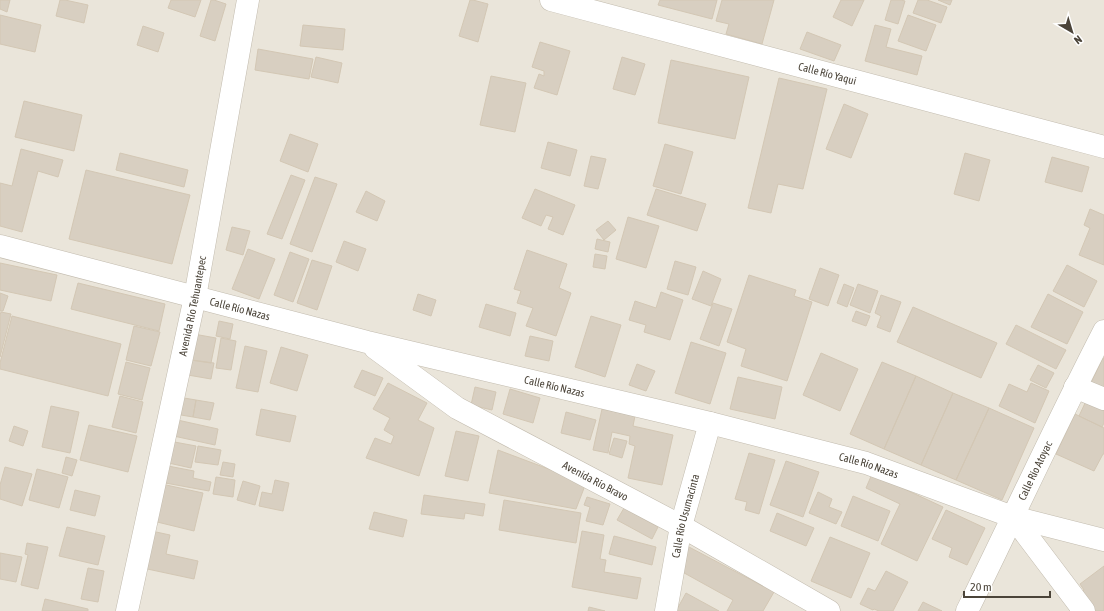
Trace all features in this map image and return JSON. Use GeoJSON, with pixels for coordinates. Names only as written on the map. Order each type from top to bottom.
{"type":"FeatureCollection","features":[{"type":"Feature","properties":{"kind":"street","name":"Avenida Río Tehuantepec"},"geometry":{"type":"LineString","coordinates":[[127,611],[195,297],[248,0]]}},
{"type":"Feature","properties":{"kind":"street","name":"Calle Río Yaqui"},"geometry":{"type":"LineString","coordinates":[[552,0],[1104,148]]}},
{"type":"Feature","properties":{"kind":"street","name":"Calle Río Nazas"},"geometry":{"type":"LineString","coordinates":[[0,246],[367,342],[710,423],[866,463],[1013,517],[1104,540]]}},
{"type":"Feature","properties":{"kind":"street","name":"Calle Río Atoyac"},"geometry":{"type":"LineString","coordinates":[[967,611],[1104,331]]}},
{"type":"Feature","properties":{"kind":"street","name":"Avenida Río Bravo"},"geometry":{"type":"LineString","coordinates":[[367,342],[457,408],[681,526],[829,611]]}},
{"type":"Feature","properties":{"kind":"street"},"geometry":{"type":"LineString","coordinates":[[1076,387],[1104,399]]}},
{"type":"Feature","properties":{"kind":"street","name":"Calle Río Usumacinta"},"geometry":{"type":"LineString","coordinates":[[666,611],[681,526],[710,423]]}},
{"type":"Feature","properties":{"kind":"street"},"geometry":{"type":"LineString","coordinates":[[1013,517],[1084,611]]}},
{"type":"Feature","properties":{"kind":"shaded area"},"geometry":{"type":"Polygon","coordinates":[[[0,0],[1104,0],[1104,611],[0,611],[0,0]]]}},
{"type":"Feature","properties":{"kind":"building"},"geometry":{"type":"Polygon","coordinates":[[[0,0],[10,0],[7,12],[0,9],[0,0]]]}},
{"type":"Feature","properties":{"kind":"building"},"geometry":{"type":"Polygon","coordinates":[[[60,0],[88,5],[84,23],[56,16],[60,0]]]}},
{"type":"Feature","properties":{"kind":"building"},"geometry":{"type":"Polygon","coordinates":[[[171,0],[201,0],[195,17],[168,8],[171,0]]]}},
{"type":"Feature","properties":{"kind":"building"},"geometry":{"type":"Polygon","coordinates":[[[211,0],[226,4],[215,41],[200,36],[211,0]]]}},
{"type":"Feature","properties":{"kind":"building"},"geometry":{"type":"Polygon","coordinates":[[[470,0],[488,4],[478,42],[459,36],[470,0]]]}},
{"type":"Feature","properties":{"kind":"building"},"geometry":{"type":"Polygon","coordinates":[[[660,0],[717,0],[712,19],[658,5],[660,0]]]}},
{"type":"Feature","properties":{"kind":"building"},"geometry":{"type":"Polygon","coordinates":[[[722,0],[774,0],[762,44],[726,34],[729,24],[716,21],[722,0]]]}},
{"type":"Feature","properties":{"kind":"building"},"geometry":{"type":"Polygon","coordinates":[[[841,0],[864,0],[852,26],[833,17],[841,0]]]}},
{"type":"Feature","properties":{"kind":"building"},"geometry":{"type":"Polygon","coordinates":[[[891,0],[905,1],[898,24],[885,20],[891,0]]]}},
{"type":"Feature","properties":{"kind":"building"},"geometry":{"type":"Polygon","coordinates":[[[918,0],[927,0],[947,7],[941,23],[913,13],[918,0]]]}},
{"type":"Feature","properties":{"kind":"building"},"geometry":{"type":"Polygon","coordinates":[[[938,0],[952,0],[950,5],[938,0]]]}},
{"type":"Feature","properties":{"kind":"building"},"geometry":{"type":"Polygon","coordinates":[[[0,15],[41,25],[35,52],[0,44],[0,15]]]}},
{"type":"Feature","properties":{"kind":"building"},"geometry":{"type":"Polygon","coordinates":[[[908,15],[936,25],[926,51],[898,41],[908,15]]]}},
{"type":"Feature","properties":{"kind":"building"},"geometry":{"type":"Polygon","coordinates":[[[303,25],[345,29],[343,50],[300,46],[303,25]]]}},
{"type":"Feature","properties":{"kind":"building"},"geometry":{"type":"Polygon","coordinates":[[[875,25],[891,29],[886,47],[922,56],[917,75],[865,61],[875,25]]]}},
{"type":"Feature","properties":{"kind":"building"},"geometry":{"type":"Polygon","coordinates":[[[143,26],[164,33],[158,52],[137,45],[143,26]]]}},
{"type":"Feature","properties":{"kind":"building"},"geometry":{"type":"Polygon","coordinates":[[[807,32],[841,45],[834,61],[800,49],[807,32]]]}},
{"type":"Feature","properties":{"kind":"building"},"geometry":{"type":"Polygon","coordinates":[[[540,42],[570,51],[557,95],[534,88],[539,74],[544,76],[544,71],[532,67],[540,42]]]}},
{"type":"Feature","properties":{"kind":"building"},"geometry":{"type":"Polygon","coordinates":[[[258,49],[313,59],[309,79],[255,70],[258,49]]]}},
{"type":"Feature","properties":{"kind":"building"},"geometry":{"type":"Polygon","coordinates":[[[316,57],[342,63],[338,83],[311,77],[316,57]]]}},
{"type":"Feature","properties":{"kind":"building"},"geometry":{"type":"Polygon","coordinates":[[[622,57],[645,64],[635,95],[613,89],[622,57]]]}},
{"type":"Feature","properties":{"kind":"building"},"geometry":{"type":"Polygon","coordinates":[[[671,60],[749,77],[735,139],[658,123],[671,60]]]}},
{"type":"Feature","properties":{"kind":"building"},"geometry":{"type":"Polygon","coordinates":[[[491,76],[526,83],[515,132],[480,125],[491,76]]]}},
{"type":"Feature","properties":{"kind":"building"},"geometry":{"type":"Polygon","coordinates":[[[779,78],[827,89],[803,189],[778,184],[771,213],[748,208],[779,78]]]}},
{"type":"Feature","properties":{"kind":"building"},"geometry":{"type":"Polygon","coordinates":[[[24,101],[82,115],[74,151],[15,137],[24,101]]]}},
{"type":"Feature","properties":{"kind":"building"},"geometry":{"type":"Polygon","coordinates":[[[844,104],[868,114],[851,158],[826,149],[844,104]]]}},
{"type":"Feature","properties":{"kind":"building"},"geometry":{"type":"Polygon","coordinates":[[[290,134],[318,144],[308,172],[280,161],[290,134]]]}},
{"type":"Feature","properties":{"kind":"building"},"geometry":{"type":"Polygon","coordinates":[[[548,142],[577,150],[570,176],[541,168],[548,142]]]}},
{"type":"Feature","properties":{"kind":"building"},"geometry":{"type":"Polygon","coordinates":[[[665,144],[693,152],[681,194],[653,186],[665,144]]]}},
{"type":"Feature","properties":{"kind":"building"},"geometry":{"type":"Polygon","coordinates":[[[21,149],[63,160],[58,177],[38,171],[22,232],[0,226],[0,183],[12,186],[21,149]]]}},
{"type":"Feature","properties":{"kind":"building"},"geometry":{"type":"Polygon","coordinates":[[[120,153],[188,170],[184,187],[116,170],[120,153]]]}},
{"type":"Feature","properties":{"kind":"building"},"geometry":{"type":"Polygon","coordinates":[[[965,153],[990,160],[979,201],[954,194],[965,153]]]}},
{"type":"Feature","properties":{"kind":"building"},"geometry":{"type":"Polygon","coordinates":[[[591,156],[606,159],[598,189],[584,186],[591,156]]]}},
{"type":"Feature","properties":{"kind":"building"},"geometry":{"type":"Polygon","coordinates":[[[1052,157],[1089,167],[1082,192],[1045,182],[1052,157]]]}},
{"type":"Feature","properties":{"kind":"building"},"geometry":{"type":"Polygon","coordinates":[[[86,170],[190,195],[172,264],[69,239],[86,170]]]}},
{"type":"Feature","properties":{"kind":"building"},"geometry":{"type":"Polygon","coordinates":[[[291,175],[305,180],[282,239],[267,234],[291,175]]]}},
{"type":"Feature","properties":{"kind":"building"},"geometry":{"type":"Polygon","coordinates":[[[315,177],[337,184],[312,252],[290,244],[315,177]]]}},
{"type":"Feature","properties":{"kind":"building"},"geometry":{"type":"Polygon","coordinates":[[[535,189],[575,205],[563,235],[548,229],[553,217],[546,215],[541,226],[522,218],[535,189]]]}},
{"type":"Feature","properties":{"kind":"building"},"geometry":{"type":"Polygon","coordinates":[[[656,189],[706,204],[697,231],[647,215],[656,189]]]}},
{"type":"Feature","properties":{"kind":"building"},"geometry":{"type":"Polygon","coordinates":[[[366,191],[385,201],[377,221],[356,212],[366,191]]]}},
{"type":"Feature","properties":{"kind":"building"},"geometry":{"type":"Polygon","coordinates":[[[1090,209],[1104,215],[1104,265],[1079,255],[1090,228],[1084,225],[1090,209]]]}},
{"type":"Feature","properties":{"kind":"building"},"geometry":{"type":"Polygon","coordinates":[[[628,217],[659,226],[646,268],[616,259],[628,217]]]}},
{"type":"Feature","properties":{"kind":"building"},"geometry":{"type":"Polygon","coordinates":[[[608,221],[616,230],[604,240],[596,230],[608,221]]]}},
{"type":"Feature","properties":{"kind":"building"},"geometry":{"type":"Polygon","coordinates":[[[232,227],[250,231],[243,255],[226,250],[232,227]]]}},
{"type":"Feature","properties":{"kind":"building"},"geometry":{"type":"Polygon","coordinates":[[[597,239],[610,242],[608,252],[595,249],[597,239]]]}},
{"type":"Feature","properties":{"kind":"building"},"geometry":{"type":"Polygon","coordinates":[[[344,241],[366,249],[358,271],[336,262],[344,241]]]}},
{"type":"Feature","properties":{"kind":"building"},"geometry":{"type":"Polygon","coordinates":[[[248,249],[275,259],[259,299],[232,289],[248,249]]]}},
{"type":"Feature","properties":{"kind":"building"},"geometry":{"type":"Polygon","coordinates":[[[527,250],[567,264],[559,288],[571,293],[556,336],[526,326],[533,308],[517,303],[521,291],[514,289],[527,250]]]}},
{"type":"Feature","properties":{"kind":"building"},"geometry":{"type":"Polygon","coordinates":[[[290,252],[309,259],[293,302],[274,295],[290,252]]]}},
{"type":"Feature","properties":{"kind":"building"},"geometry":{"type":"Polygon","coordinates":[[[595,254],[607,256],[605,269],[593,267],[595,254]]]}},
{"type":"Feature","properties":{"kind":"building"},"geometry":{"type":"Polygon","coordinates":[[[312,260],[332,266],[317,310],[297,303],[312,260]]]}},
{"type":"Feature","properties":{"kind":"building"},"geometry":{"type":"Polygon","coordinates":[[[675,261],[696,267],[688,295],[667,289],[675,261]]]}},
{"type":"Feature","properties":{"kind":"building"},"geometry":{"type":"Polygon","coordinates":[[[0,263],[57,275],[51,301],[0,290],[0,263]]]}},
{"type":"Feature","properties":{"kind":"building"},"geometry":{"type":"Polygon","coordinates":[[[1067,265],[1097,281],[1084,307],[1053,291],[1067,265]]]}},
{"type":"Feature","properties":{"kind":"building"},"geometry":{"type":"Polygon","coordinates":[[[820,268],[839,275],[828,306],[809,299],[820,268]]]}},
{"type":"Feature","properties":{"kind":"building"},"geometry":{"type":"Polygon","coordinates":[[[703,271],[721,279],[711,306],[692,299],[703,271]]]}},
{"type":"Feature","properties":{"kind":"building"},"geometry":{"type":"Polygon","coordinates":[[[749,275],[796,290],[794,296],[812,302],[787,381],[741,366],[746,349],[727,342],[749,275]]]}},
{"type":"Feature","properties":{"kind":"building"},"geometry":{"type":"Polygon","coordinates":[[[78,283],[165,304],[159,331],[71,309],[78,283]]]}},
{"type":"Feature","properties":{"kind":"building"},"geometry":{"type":"Polygon","coordinates":[[[844,284],[854,288],[847,307],[837,303],[844,284]]]}},
{"type":"Feature","properties":{"kind":"building"},"geometry":{"type":"Polygon","coordinates":[[[858,284],[878,291],[870,313],[850,305],[858,284]]]}},
{"type":"Feature","properties":{"kind":"building"},"geometry":{"type":"Polygon","coordinates":[[[661,292],[683,300],[670,340],[644,332],[646,325],[629,320],[635,301],[656,308],[661,292]]]}},
{"type":"Feature","properties":{"kind":"building"},"geometry":{"type":"Polygon","coordinates":[[[0,293],[8,296],[3,311],[0,311],[0,293]]]}},
{"type":"Feature","properties":{"kind":"building"},"geometry":{"type":"Polygon","coordinates":[[[418,294],[436,300],[431,316],[413,310],[418,294]]]}},
{"type":"Feature","properties":{"kind":"building"},"geometry":{"type":"Polygon","coordinates":[[[1048,294],[1083,312],[1067,344],[1031,327],[1048,294]]]}},
{"type":"Feature","properties":{"kind":"building"},"geometry":{"type":"Polygon","coordinates":[[[881,295],[901,302],[890,332],[877,327],[881,316],[875,313],[881,295]]]}},
{"type":"Feature","properties":{"kind":"building"},"geometry":{"type":"Polygon","coordinates":[[[713,303],[732,309],[719,346],[700,339],[713,303]]]}},
{"type":"Feature","properties":{"kind":"building"},"geometry":{"type":"Polygon","coordinates":[[[486,304],[516,313],[510,336],[479,327],[486,304]]]}},
{"type":"Feature","properties":{"kind":"building"},"geometry":{"type":"Polygon","coordinates":[[[913,307],[997,343],[981,378],[897,342],[913,307]]]}},
{"type":"Feature","properties":{"kind":"building"},"geometry":{"type":"Polygon","coordinates":[[[856,311],[870,316],[866,326],[852,321],[856,311]]]}},
{"type":"Feature","properties":{"kind":"building"},"geometry":{"type":"Polygon","coordinates":[[[1,312],[11,314],[0,357],[0,315],[1,312]]]}},
{"type":"Feature","properties":{"kind":"building"},"geometry":{"type":"Polygon","coordinates":[[[12,316],[121,344],[108,396],[0,369],[0,363],[12,316]]]}},
{"type":"Feature","properties":{"kind":"building"},"geometry":{"type":"Polygon","coordinates":[[[591,316],[621,325],[605,377],[575,367],[591,316]]]}},
{"type":"Feature","properties":{"kind":"building"},"geometry":{"type":"Polygon","coordinates":[[[219,321],[233,324],[230,339],[216,336],[219,321]]]}},
{"type":"Feature","properties":{"kind":"building"},"geometry":{"type":"Polygon","coordinates":[[[1016,325],[1066,350],[1056,369],[1006,344],[1016,325]]]}},
{"type":"Feature","properties":{"kind":"building"},"geometry":{"type":"Polygon","coordinates":[[[134,326],[160,332],[151,366],[126,360],[134,326]]]}},
{"type":"Feature","properties":{"kind":"building"},"geometry":{"type":"Polygon","coordinates":[[[188,333],[216,338],[211,363],[184,359],[188,333]]]}},
{"type":"Feature","properties":{"kind":"building"},"geometry":{"type":"Polygon","coordinates":[[[530,336],[553,341],[549,361],[525,356],[530,336]]]}},
{"type":"Feature","properties":{"kind":"building"},"geometry":{"type":"Polygon","coordinates":[[[221,338],[236,341],[231,370],[216,368],[221,338]]]}},
{"type":"Feature","properties":{"kind":"building"},"geometry":{"type":"Polygon","coordinates":[[[691,342],[726,353],[710,404],[675,393],[691,342]]]}},
{"type":"Feature","properties":{"kind":"building"},"geometry":{"type":"Polygon","coordinates":[[[245,346],[267,351],[258,392],[236,388],[245,346]]]}},
{"type":"Feature","properties":{"kind":"building"},"geometry":{"type":"Polygon","coordinates":[[[281,347],[308,355],[297,391],[270,383],[281,347]]]}},
{"type":"Feature","properties":{"kind":"building"},"geometry":{"type":"Polygon","coordinates":[[[821,353],[858,369],[840,411],[803,395],[821,353]]]}},
{"type":"Feature","properties":{"kind":"building"},"geometry":{"type":"Polygon","coordinates":[[[1104,358],[1104,391],[1090,385],[1104,358]]]}},
{"type":"Feature","properties":{"kind":"building"},"geometry":{"type":"Polygon","coordinates":[[[184,359],[214,363],[211,379],[182,374],[184,359]]]}},
{"type":"Feature","properties":{"kind":"building"},"geometry":{"type":"Polygon","coordinates":[[[126,362],[150,368],[142,400],[118,394],[126,362]]]}},
{"type":"Feature","properties":{"kind":"building"},"geometry":{"type":"Polygon","coordinates":[[[882,362],[916,376],[884,449],[850,434],[882,362]]]}},
{"type":"Feature","properties":{"kind":"building"},"geometry":{"type":"Polygon","coordinates":[[[637,364],[655,371],[646,391],[629,385],[637,364]]]}},
{"type":"Feature","properties":{"kind":"building"},"geometry":{"type":"Polygon","coordinates":[[[1038,365],[1054,373],[1046,388],[1030,380],[1038,365]]]}},
{"type":"Feature","properties":{"kind":"building"},"geometry":{"type":"Polygon","coordinates":[[[362,370],[383,378],[375,396],[354,387],[362,370]]]}},
{"type":"Feature","properties":{"kind":"building"},"geometry":{"type":"Polygon","coordinates":[[[916,376],[953,393],[921,465],[884,449],[916,376]]]}},
{"type":"Feature","properties":{"kind":"building"},"geometry":{"type":"Polygon","coordinates":[[[738,377],[782,387],[775,419],[730,409],[738,377]]]}},
{"type":"Feature","properties":{"kind":"building"},"geometry":{"type":"Polygon","coordinates":[[[388,383],[427,403],[418,420],[434,428],[419,476],[366,458],[375,438],[391,444],[394,436],[384,430],[390,418],[373,409],[388,383]]]}},
{"type":"Feature","properties":{"kind":"building"},"geometry":{"type":"Polygon","coordinates":[[[1031,383],[1049,391],[1035,423],[999,406],[1009,384],[1027,392],[1031,383]]]}},
{"type":"Feature","properties":{"kind":"building"},"geometry":{"type":"Polygon","coordinates":[[[475,387],[496,392],[492,410],[471,405],[475,387]]]}},
{"type":"Feature","properties":{"kind":"building"},"geometry":{"type":"Polygon","coordinates":[[[510,389],[540,398],[533,423],[503,414],[510,389]]]}},
{"type":"Feature","properties":{"kind":"building"},"geometry":{"type":"Polygon","coordinates":[[[953,393],[989,408],[956,480],[921,465],[953,393]]]}},
{"type":"Feature","properties":{"kind":"building"},"geometry":{"type":"Polygon","coordinates":[[[120,396],[143,402],[136,433],[112,427],[120,396]]]}},
{"type":"Feature","properties":{"kind":"building"},"geometry":{"type":"Polygon","coordinates":[[[178,397],[196,400],[193,417],[175,414],[178,397]]]}},
{"type":"Feature","properties":{"kind":"building"},"geometry":{"type":"Polygon","coordinates":[[[196,400],[214,403],[210,420],[193,417],[196,400]]]}},
{"type":"Feature","properties":{"kind":"building"},"geometry":{"type":"Polygon","coordinates":[[[1086,401],[1104,410],[1104,423],[1102,427],[1079,416],[1086,401]]]}},
{"type":"Feature","properties":{"kind":"building"},"geometry":{"type":"Polygon","coordinates":[[[51,406],[79,412],[70,453],[42,447],[51,406]]]}},
{"type":"Feature","properties":{"kind":"building"},"geometry":{"type":"Polygon","coordinates":[[[989,408],[1034,428],[1002,500],[956,480],[989,408]]]}},
{"type":"Feature","properties":{"kind":"building"},"geometry":{"type":"Polygon","coordinates":[[[261,409],[296,416],[290,442],[256,435],[261,409]]]}},
{"type":"Feature","properties":{"kind":"building"},"geometry":{"type":"Polygon","coordinates":[[[602,409],[635,416],[633,426],[673,435],[662,485],[628,478],[635,446],[629,444],[630,436],[612,432],[608,453],[593,450],[602,409]]]}},
{"type":"Feature","properties":{"kind":"building"},"geometry":{"type":"Polygon","coordinates":[[[566,412],[596,420],[590,440],[561,433],[566,412]]]}},
{"type":"Feature","properties":{"kind":"building"},"geometry":{"type":"Polygon","coordinates":[[[1075,414],[1104,428],[1104,454],[1094,471],[1056,454],[1075,414]]]}},
{"type":"Feature","properties":{"kind":"building"},"geometry":{"type":"Polygon","coordinates":[[[173,419],[218,429],[215,445],[169,435],[173,419]]]}},
{"type":"Feature","properties":{"kind":"building"},"geometry":{"type":"Polygon","coordinates":[[[89,425],[137,436],[128,472],[80,460],[89,425]]]}},
{"type":"Feature","properties":{"kind":"building"},"geometry":{"type":"Polygon","coordinates":[[[14,426],[28,431],[23,446],[9,441],[14,426]]]}},
{"type":"Feature","properties":{"kind":"building"},"geometry":{"type":"Polygon","coordinates":[[[456,431],[479,436],[468,481],[445,476],[456,431]]]}},
{"type":"Feature","properties":{"kind":"building"},"geometry":{"type":"Polygon","coordinates":[[[614,438],[627,441],[622,458],[609,454],[614,438]]]}},
{"type":"Feature","properties":{"kind":"building"},"geometry":{"type":"Polygon","coordinates":[[[169,441],[196,446],[191,468],[164,462],[169,441]]]}},
{"type":"Feature","properties":{"kind":"building"},"geometry":{"type":"Polygon","coordinates":[[[198,446],[221,450],[218,465],[195,462],[198,446]]]}},
{"type":"Feature","properties":{"kind":"building"},"geometry":{"type":"Polygon","coordinates":[[[498,450],[586,483],[576,509],[489,493],[498,450]]]}},
{"type":"Feature","properties":{"kind":"building"},"geometry":{"type":"Polygon","coordinates":[[[749,453],[775,460],[759,514],[745,510],[747,502],[735,499],[749,453]]]}},
{"type":"Feature","properties":{"kind":"building"},"geometry":{"type":"Polygon","coordinates":[[[66,457],[77,460],[72,476],[62,473],[66,457]]]}},
{"type":"Feature","properties":{"kind":"building"},"geometry":{"type":"Polygon","coordinates":[[[786,461],[819,472],[803,517],[770,505],[786,461]]]}},
{"type":"Feature","properties":{"kind":"building"},"geometry":{"type":"Polygon","coordinates":[[[223,462],[235,464],[233,477],[220,475],[223,462]]]}},
{"type":"Feature","properties":{"kind":"building"},"geometry":{"type":"Polygon","coordinates":[[[163,465],[194,471],[193,478],[211,482],[209,491],[160,482],[163,465]]]}},
{"type":"Feature","properties":{"kind":"building"},"geometry":{"type":"Polygon","coordinates":[[[5,467],[32,474],[22,506],[0,499],[0,485],[5,467]]]}},
{"type":"Feature","properties":{"kind":"building"},"geometry":{"type":"Polygon","coordinates":[[[37,469],[68,477],[59,508],[29,500],[37,469]]]}},
{"type":"Feature","properties":{"kind":"building"},"geometry":{"type":"Polygon","coordinates":[[[872,474],[943,507],[917,561],[881,544],[900,504],[866,488],[872,474]]]}},
{"type":"Feature","properties":{"kind":"building"},"geometry":{"type":"Polygon","coordinates":[[[216,477],[235,480],[233,497],[213,494],[216,477]]]}},
{"type":"Feature","properties":{"kind":"building"},"geometry":{"type":"Polygon","coordinates":[[[275,480],[289,483],[283,511],[259,506],[262,492],[272,494],[275,480]]]}},
{"type":"Feature","properties":{"kind":"building"},"geometry":{"type":"Polygon","coordinates":[[[243,481],[260,486],[255,505],[237,500],[243,481]]]}},
{"type":"Feature","properties":{"kind":"building"},"geometry":{"type":"Polygon","coordinates":[[[157,483],[203,493],[194,531],[149,520],[157,483]]]}},
{"type":"Feature","properties":{"kind":"building"},"geometry":{"type":"Polygon","coordinates":[[[75,490],[100,496],[95,516],[70,510],[75,490]]]}},
{"type":"Feature","properties":{"kind":"building"},"geometry":{"type":"Polygon","coordinates":[[[818,492],[832,499],[829,507],[842,512],[836,524],[809,513],[818,492]]]}},
{"type":"Feature","properties":{"kind":"building"},"geometry":{"type":"Polygon","coordinates":[[[424,495],[485,504],[483,516],[465,513],[464,519],[421,514],[424,495]]]}},
{"type":"Feature","properties":{"kind":"building"},"geometry":{"type":"Polygon","coordinates":[[[853,496],[890,511],[878,541],[841,526],[853,496]]]}},
{"type":"Feature","properties":{"kind":"building"},"geometry":{"type":"Polygon","coordinates":[[[587,497],[610,504],[603,525],[586,521],[590,507],[584,505],[587,497]]]}},
{"type":"Feature","properties":{"kind":"building"},"geometry":{"type":"Polygon","coordinates":[[[504,500],[581,513],[576,543],[499,530],[504,500]]]}},
{"type":"Feature","properties":{"kind":"building"},"geometry":{"type":"Polygon","coordinates":[[[624,508],[658,527],[652,539],[617,520],[624,508]]]}},
{"type":"Feature","properties":{"kind":"building"},"geometry":{"type":"Polygon","coordinates":[[[946,510],[985,528],[967,565],[949,557],[952,548],[932,539],[946,510]]]}},
{"type":"Feature","properties":{"kind":"building"},"geometry":{"type":"Polygon","coordinates":[[[374,512],[407,520],[403,537],[369,529],[374,512]]]}},
{"type":"Feature","properties":{"kind":"building"},"geometry":{"type":"Polygon","coordinates":[[[777,513],[814,528],[806,546],[770,531],[777,513]]]}},
{"type":"Feature","properties":{"kind":"building"},"geometry":{"type":"Polygon","coordinates":[[[67,527],[105,536],[98,565],[59,556],[67,527]]]}},
{"type":"Feature","properties":{"kind":"building"},"geometry":{"type":"Polygon","coordinates":[[[147,530],[170,535],[166,554],[198,561],[194,579],[138,567],[147,530]]]}},
{"type":"Feature","properties":{"kind":"building"},"geometry":{"type":"Polygon","coordinates":[[[582,531],[604,535],[600,559],[606,560],[604,572],[641,578],[637,599],[572,587],[582,531]]]}},
{"type":"Feature","properties":{"kind":"building"},"geometry":{"type":"Polygon","coordinates":[[[614,536],[656,547],[652,565],[609,554],[614,536]]]}},
{"type":"Feature","properties":{"kind":"building"},"geometry":{"type":"Polygon","coordinates":[[[830,537],[870,553],[851,598],[811,581],[830,537]]]}},
{"type":"Feature","properties":{"kind":"building"},"geometry":{"type":"Polygon","coordinates":[[[27,543],[48,547],[38,589],[21,585],[28,555],[25,554],[27,543]]]}},
{"type":"Feature","properties":{"kind":"building"},"geometry":{"type":"Polygon","coordinates":[[[689,547],[774,592],[763,611],[727,611],[733,600],[677,569],[689,547]]]}},
{"type":"Feature","properties":{"kind":"building"},"geometry":{"type":"Polygon","coordinates":[[[0,553],[22,557],[16,582],[0,579],[0,553]]]}},
{"type":"Feature","properties":{"kind":"building"},"geometry":{"type":"Polygon","coordinates":[[[1104,566],[1104,611],[1092,611],[1079,594],[1084,590],[1080,584],[1104,566]]]}},
{"type":"Feature","properties":{"kind":"building"},"geometry":{"type":"Polygon","coordinates":[[[88,568],[104,571],[98,602],[81,599],[88,568]]]}},
{"type":"Feature","properties":{"kind":"building"},"geometry":{"type":"Polygon","coordinates":[[[886,571],[908,582],[893,611],[873,610],[860,604],[868,588],[875,591],[886,571]]]}},
{"type":"Feature","properties":{"kind":"building"},"geometry":{"type":"Polygon","coordinates":[[[686,593],[719,611],[676,611],[686,593]]]}},
{"type":"Feature","properties":{"kind":"building"},"geometry":{"type":"Polygon","coordinates":[[[45,599],[88,609],[88,611],[42,611],[45,599]]]}},
{"type":"Feature","properties":{"kind":"building"},"geometry":{"type":"Polygon","coordinates":[[[923,602],[942,611],[918,611],[923,602]]]}},
{"type":"Feature","properties":{"kind":"building"},"geometry":{"type":"Polygon","coordinates":[[[589,607],[605,611],[588,611],[589,607]]]}}]}
